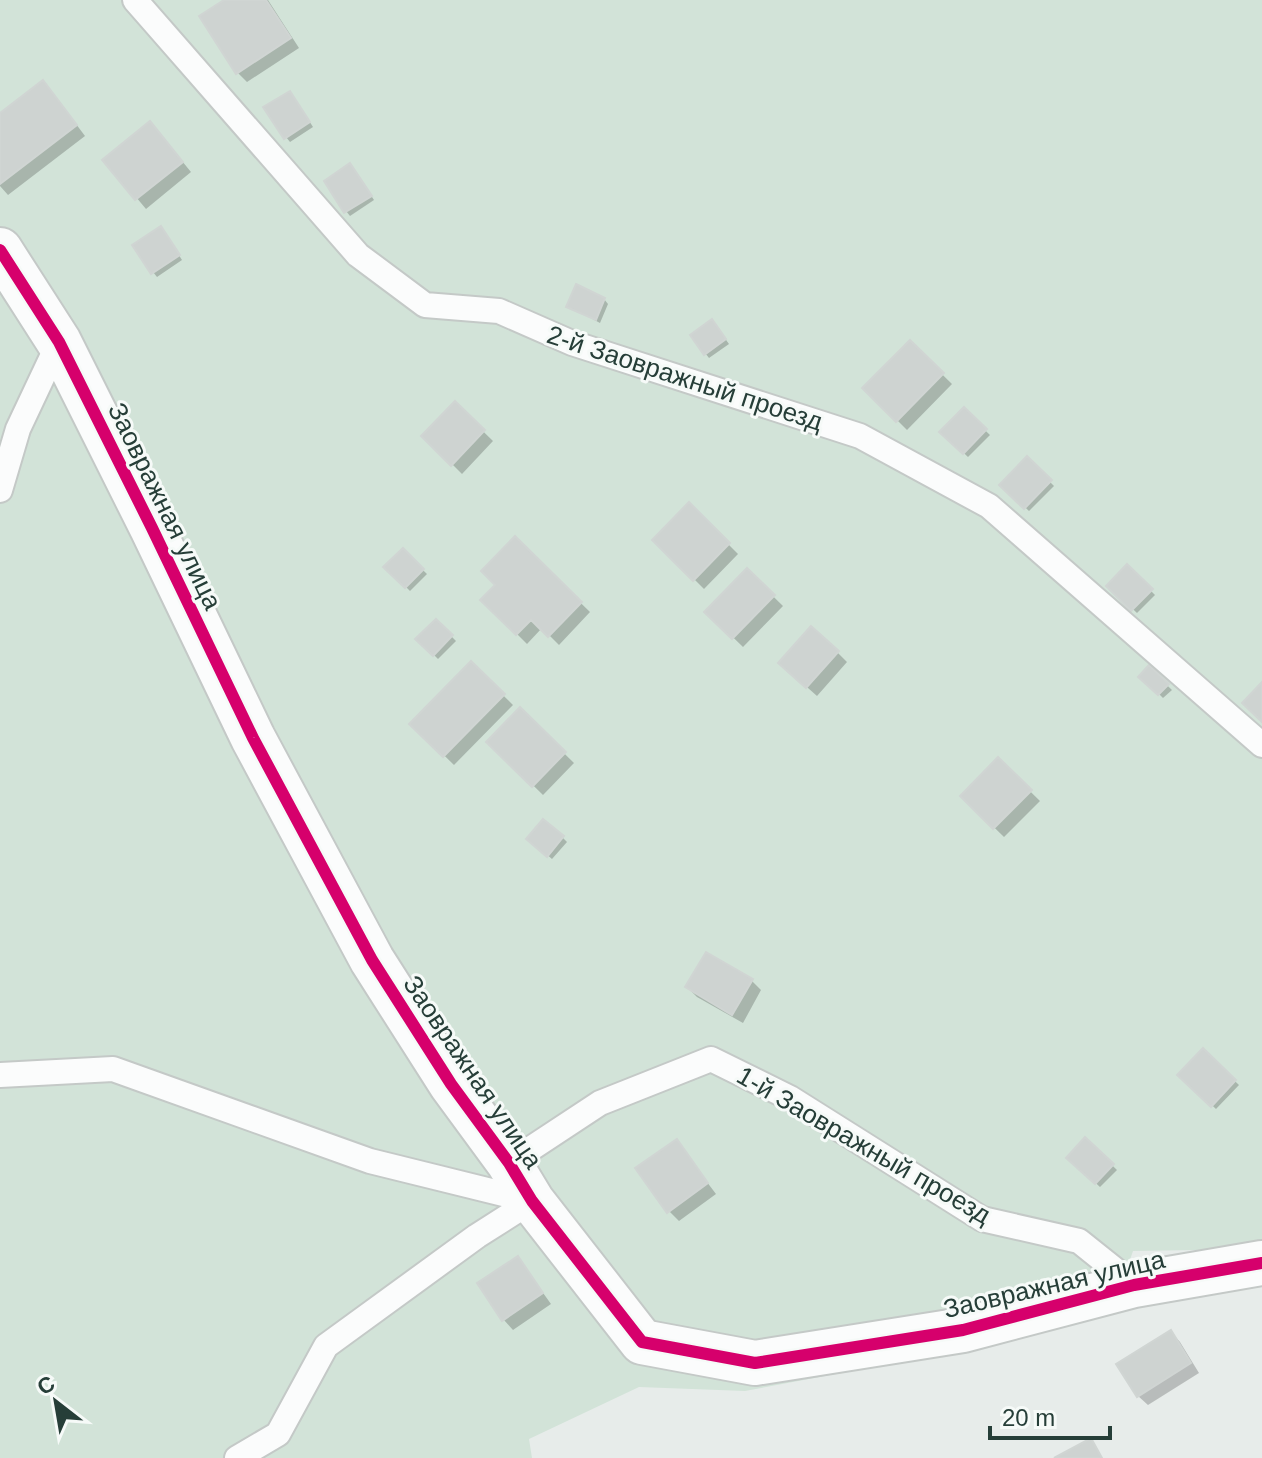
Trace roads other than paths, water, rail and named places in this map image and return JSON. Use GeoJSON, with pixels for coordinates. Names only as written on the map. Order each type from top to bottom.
{"type":"FeatureCollection","features":[{"type":"Feature","properties":{"kind":"street","name":"Заовражная улица"},"geometry":{"type":"LineString","coordinates":[[0,250],[59,342],[253,738],[364,946],[451,1084],[509,1163],[532,1201],[642,1342],[755,1363],[963,1330],[1134,1285],[1262,1263]]}},
{"type":"Feature","properties":{"kind":"lane","name":"2-й Заовражный проезд"},"geometry":{"type":"LineString","coordinates":[[135,0],[358,255],[425,305],[499,311],[572,343],[860,436],[989,506],[1262,745]]}},
{"type":"Feature","properties":{"kind":"lane"},"geometry":{"type":"LineString","coordinates":[[0,490],[18,429],[59,342]]}},
{"type":"Feature","properties":{"kind":"lane","name":"1-й Заовражный проезд"},"geometry":{"type":"LineString","coordinates":[[509,1163],[600,1103],[711,1059],[790,1098],[982,1219],[1079,1241],[1134,1285]]}},
{"type":"Feature","properties":{"kind":"lane"},"geometry":{"type":"LineString","coordinates":[[0,1075],[113,1069],[370,1161],[532,1201]]}},
{"type":"Feature","properties":{"kind":"lane"},"geometry":{"type":"LineString","coordinates":[[237,1458],[278,1434],[326,1346],[477,1236],[532,1201]]}}]}
